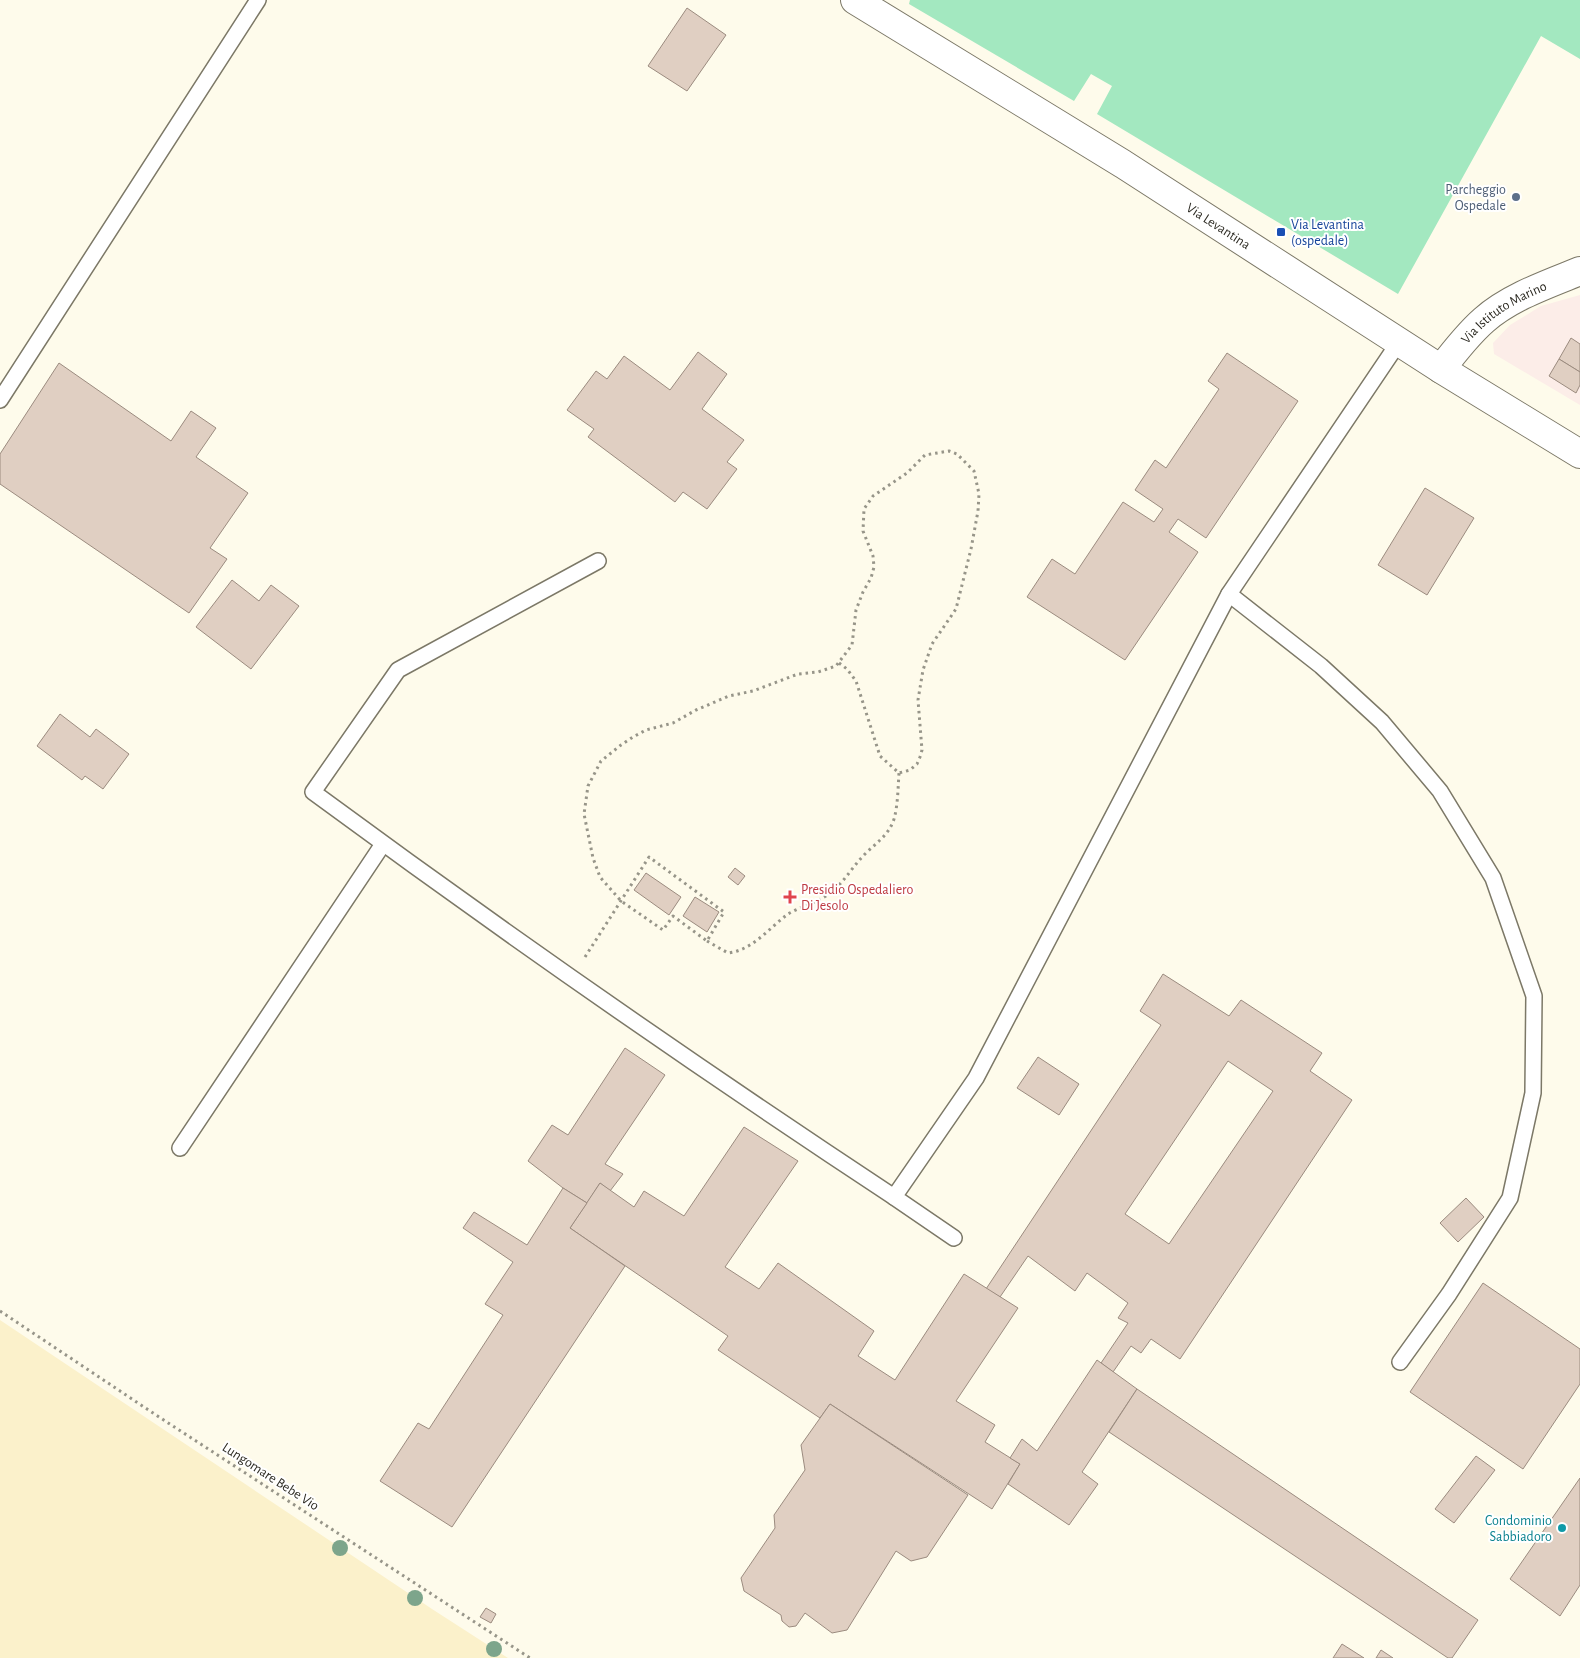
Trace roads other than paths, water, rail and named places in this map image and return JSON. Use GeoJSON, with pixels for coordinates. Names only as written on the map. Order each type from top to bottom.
{"type":"FeatureCollection","features":[{"type":"Feature","properties":{"kind":"street","name":"Via Levantina"},"geometry":{"type":"LineString","coordinates":[[855,0],[1123,164],[1441,369],[1580,454]]}},
{"type":"Feature","properties":{"kind":"street","name":"Via Istituto Marino"},"geometry":{"type":"LineString","coordinates":[[1441,369],[1468,336],[1491,314],[1526,295],[1580,271]]}},
{"type":"Feature","properties":{"kind":"lane"},"geometry":{"type":"LineString","coordinates":[[0,400],[258,0]]}},
{"type":"Feature","properties":{"kind":"lane"},"geometry":{"type":"LineString","coordinates":[[894,1197],[976,1078],[1229,594],[1399,342]]}},
{"type":"Feature","properties":{"kind":"lane"},"geometry":{"type":"LineString","coordinates":[[598,561],[398,670],[313,792],[383,844],[755,1105],[954,1238]]}},
{"type":"Feature","properties":{"kind":"lane"},"geometry":{"type":"LineString","coordinates":[[1229,594],[1322,666],[1375,716],[1440,791],[1493,878],[1534,996],[1533,1093],[1510,1198],[1449,1294],[1400,1362]]}},
{"type":"Feature","properties":{"kind":"lane"},"geometry":{"type":"LineString","coordinates":[[180,1148],[383,844]]}},
{"type":"Feature","properties":{"kind":"place","name":"Parcheggio Ospedale"},"geometry":{"type":"Point","coordinates":[1516,197]}},
{"type":"Feature","properties":{"kind":"place","name":"Via Levantina (ospedale)"},"geometry":{"type":"Point","coordinates":[1281,232]}},
{"type":"Feature","properties":{"kind":"place","name":"Presidio Ospedaliero Di Jesolo"},"geometry":{"type":"Point","coordinates":[790,897]}},
{"type":"Feature","properties":{"kind":"place","name":"Condominio Sabbiadoro"},"geometry":{"type":"Point","coordinates":[1562,1528]}}]}
